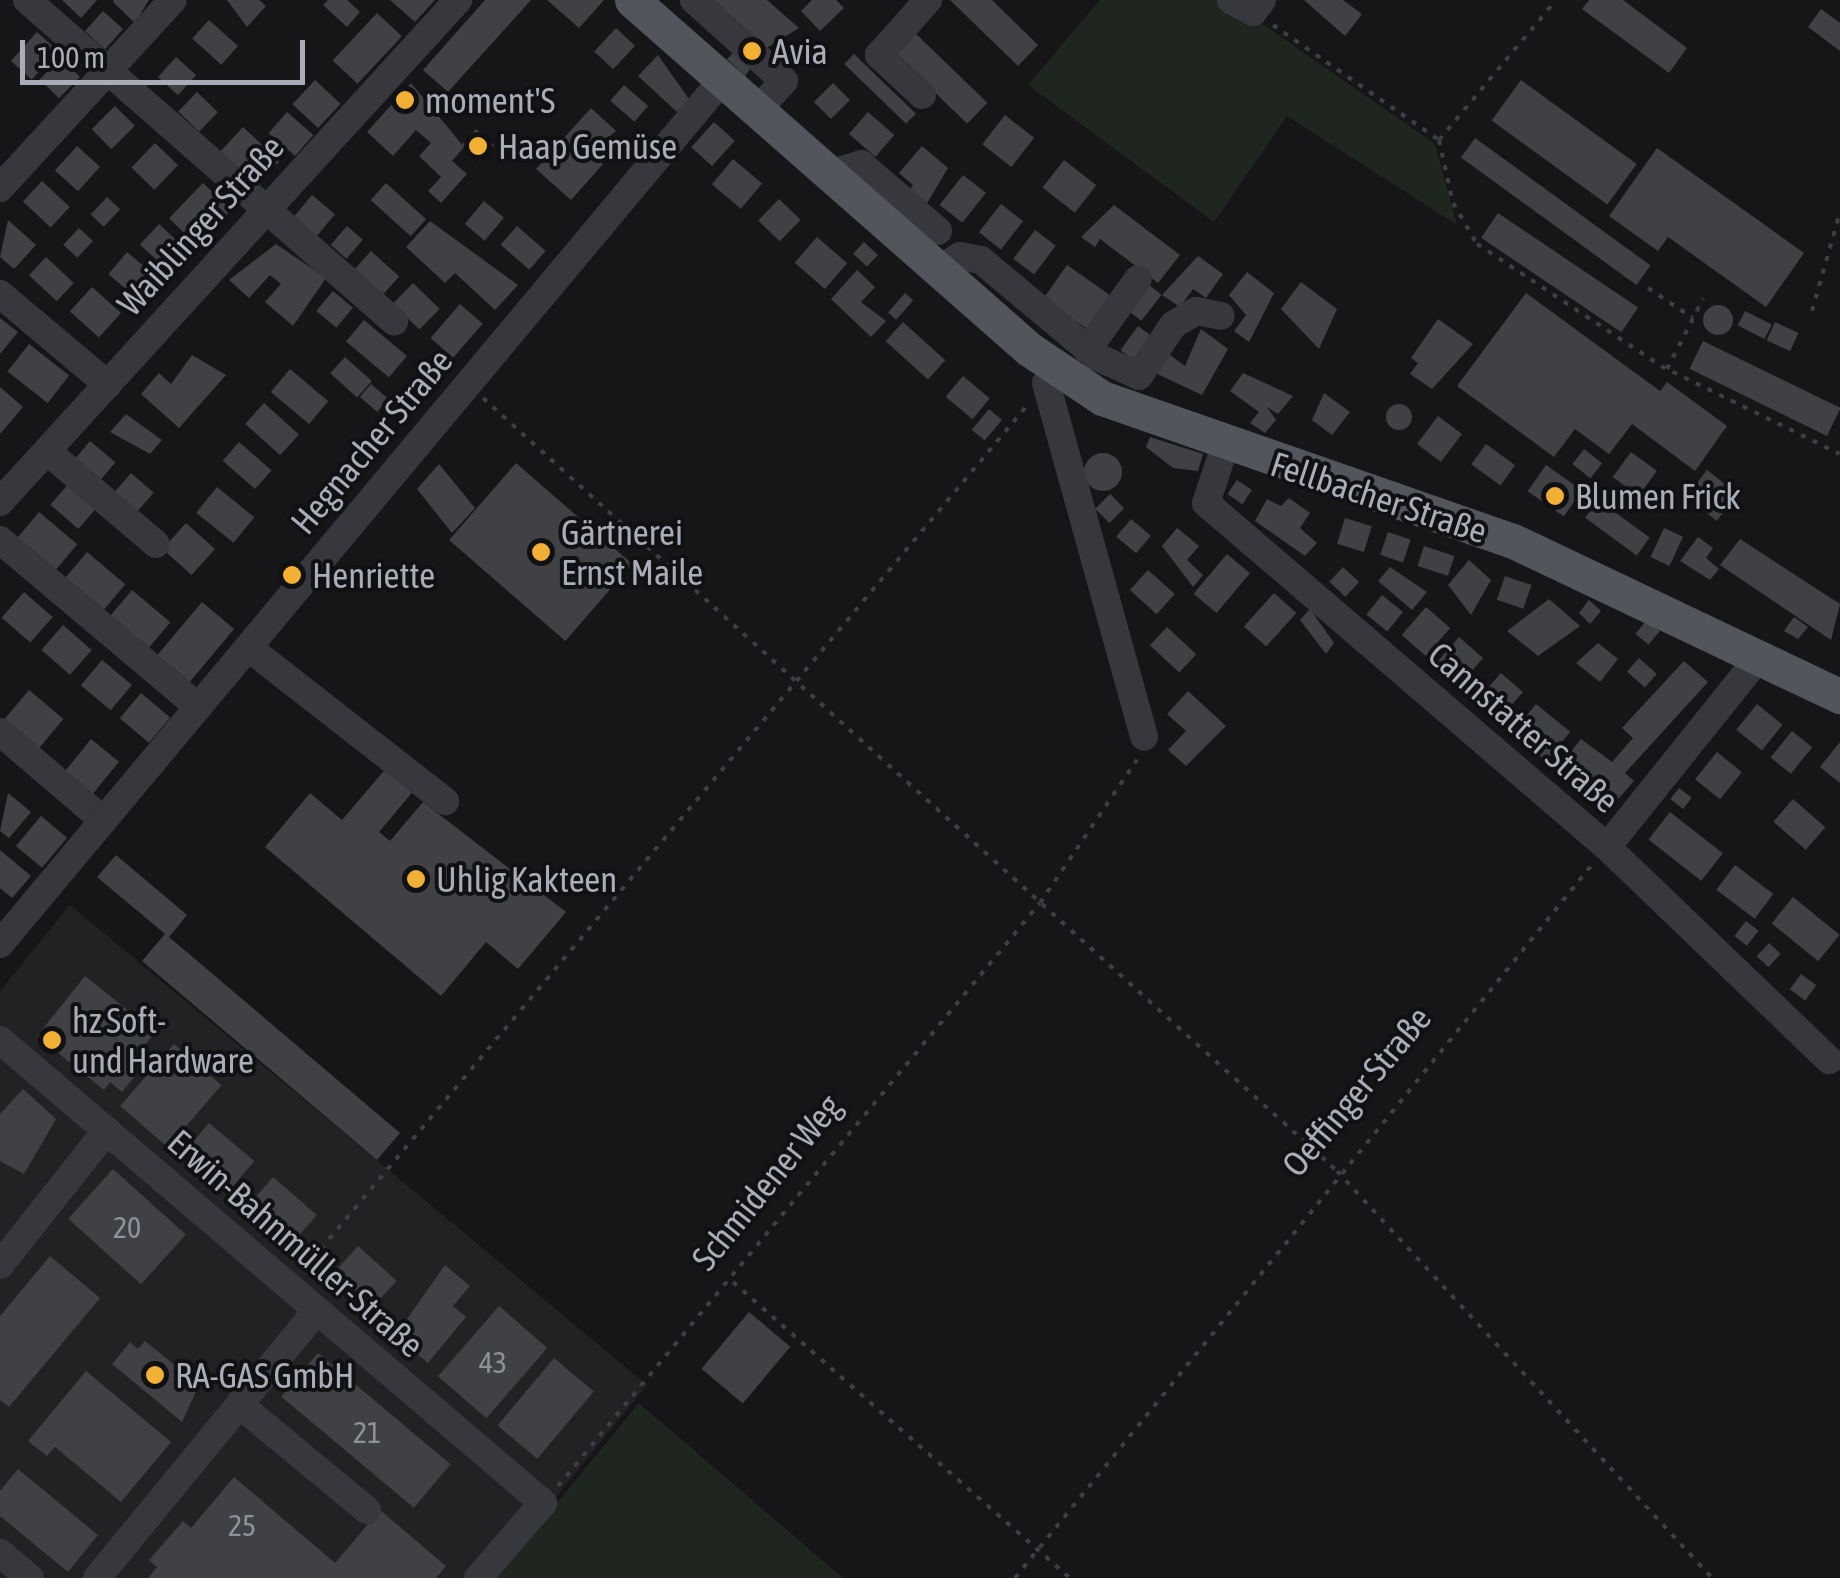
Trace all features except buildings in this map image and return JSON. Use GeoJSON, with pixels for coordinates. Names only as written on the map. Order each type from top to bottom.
{"type":"FeatureCollection","features":[{"type":"Feature","properties":{"kind":"main road","name":"Fellbacher Straße"},"geometry":{"type":"LineString","coordinates":[[652,6],[723,79],[1050,376],[1225,446],[1513,541],[1840,696]]}},
{"type":"Feature","properties":{"kind":"street"},"geometry":{"type":"LineString","coordinates":[[27,0],[394,321]]}},
{"type":"Feature","properties":{"kind":"street"},"geometry":{"type":"LineString","coordinates":[[0,188],[173,0]]}},
{"type":"Feature","properties":{"kind":"street","name":"Waiblinger Straße"},"geometry":{"type":"LineString","coordinates":[[0,502],[264,208],[458,0]]}},
{"type":"Feature","properties":{"kind":"street"},"geometry":{"type":"LineString","coordinates":[[694,0],[784,81],[758,110]]}},
{"type":"Feature","properties":{"kind":"street"},"geometry":{"type":"LineString","coordinates":[[922,95],[879,55],[928,0]]}},
{"type":"Feature","properties":{"kind":"street","name":"Hegnacher Straße"},"geometry":{"type":"LineString","coordinates":[[0,944],[723,79]]}},
{"type":"Feature","properties":{"kind":"street"},"geometry":{"type":"LineString","coordinates":[[829,174],[860,164],[938,231]]}},
{"type":"Feature","properties":{"kind":"street"},"geometry":{"type":"LineString","coordinates":[[936,270],[960,256],[981,260],[1093,354],[1138,376],[1173,325],[1196,311],[1221,316]]}},
{"type":"Feature","properties":{"kind":"street"},"geometry":{"type":"LineString","coordinates":[[1093,354],[1138,280]]}},
{"type":"Feature","properties":{"kind":"street"},"geometry":{"type":"LineString","coordinates":[[0,294],[108,384]]}},
{"type":"Feature","properties":{"kind":"street"},"geometry":{"type":"LineString","coordinates":[[1050,376],[1144,736]]}},
{"type":"Feature","properties":{"kind":"street","name":"Cannstatter Straße"},"geometry":{"type":"LineString","coordinates":[[1225,446],[1206,503],[1607,847],[1829,1060]]}},
{"type":"Feature","properties":{"kind":"street"},"geometry":{"type":"LineString","coordinates":[[47,451],[156,544]]}},
{"type":"Feature","properties":{"kind":"street"},"geometry":{"type":"LineString","coordinates":[[0,540],[198,707]]}},
{"type":"Feature","properties":{"kind":"street"},"geometry":{"type":"LineString","coordinates":[[248,648],[445,801]]}},
{"type":"Feature","properties":{"kind":"street"},"geometry":{"type":"LineString","coordinates":[[1607,847],[1760,656]]}},
{"type":"Feature","properties":{"kind":"street"},"geometry":{"type":"LineString","coordinates":[[0,732],[103,820]]}},
{"type":"Feature","properties":{"kind":"street","name":"Erwin-Bahnmüller-Straße"},"geometry":{"type":"LineString","coordinates":[[0,1040],[543,1503]]}},
{"type":"Feature","properties":{"kind":"street"},"geometry":{"type":"LineString","coordinates":[[0,1265],[107,1130]]}},
{"type":"Feature","properties":{"kind":"street"},"geometry":{"type":"LineString","coordinates":[[97,1578],[316,1311]]}},
{"type":"Feature","properties":{"kind":"street"},"geometry":{"type":"LineString","coordinates":[[240,1405],[367,1510]]}},
{"type":"Feature","properties":{"kind":"street"},"geometry":{"type":"LineString","coordinates":[[478,1578],[543,1503]]}},
{"type":"Feature","properties":{"kind":"street"},"geometry":{"type":"LineString","coordinates":[[0,1552],[30,1578]]}},
{"type":"Feature","properties":{"kind":"path"},"geometry":{"type":"LineString","coordinates":[[1439,140],[1556,0]]}},
{"type":"Feature","properties":{"kind":"path"},"geometry":{"type":"LineString","coordinates":[[1252,7],[1439,140],[1453,202],[1477,244],[1668,369],[1840,454]]}},
{"type":"Feature","properties":{"kind":"path"},"geometry":{"type":"LineString","coordinates":[[1812,311],[1840,212]]}},
{"type":"Feature","properties":{"kind":"path"},"geometry":{"type":"LineString","coordinates":[[1648,288],[1693,318]]}},
{"type":"Feature","properties":{"kind":"path"},"geometry":{"type":"LineString","coordinates":[[1668,369],[1703,299]]}},
{"type":"Feature","properties":{"kind":"path"},"geometry":{"type":"LineString","coordinates":[[289,1288],[789,682],[1050,376]]}},
{"type":"Feature","properties":{"kind":"path"},"geometry":{"type":"LineString","coordinates":[[468,384],[789,682],[1337,1171],[1712,1578]]}},
{"type":"Feature","properties":{"kind":"path","name":"Schmidener Weg"},"geometry":{"type":"LineString","coordinates":[[543,1503],[733,1282],[1040,903],[1116,801],[1144,736]]}},
{"type":"Feature","properties":{"kind":"path","name":"Oeffinger Straße"},"geometry":{"type":"LineString","coordinates":[[1015,1578],[1337,1171],[1607,847]]}},
{"type":"Feature","properties":{"kind":"path"},"geometry":{"type":"LineString","coordinates":[[733,1282],[1040,1547],[1070,1578]]}},
{"type":"Feature","properties":{"kind":"shaded area"},"geometry":{"type":"Polygon","coordinates":[[[1100,0],[1223,0],[1251,16],[1435,144],[1457,225],[1287,116],[1214,222],[1028,85],[1100,0]]]}},
{"type":"Feature","properties":{"kind":"shaded area"},"geometry":{"type":"Polygon","coordinates":[[[70,905],[647,1385],[490,1578],[0,1578],[0,991],[70,905]]]}},
{"type":"Feature","properties":{"kind":"shaded area"},"geometry":{"type":"Polygon","coordinates":[[[639,1403],[843,1578],[495,1578],[639,1403]]]}},
{"type":"Feature","properties":{"kind":"place","name":"Avia"},"geometry":{"type":"Point","coordinates":[752,51]}},
{"type":"Feature","properties":{"kind":"place","name":"moment'S"},"geometry":{"type":"Point","coordinates":[405,100]}},
{"type":"Feature","properties":{"kind":"place","name":"Haap Gemüse"},"geometry":{"type":"Point","coordinates":[478,146]}},
{"type":"Feature","properties":{"kind":"place","name":"Blumen Frick"},"geometry":{"type":"Point","coordinates":[1555,496]}},
{"type":"Feature","properties":{"kind":"place","name":"Gärtnerei Ernst Maile"},"geometry":{"type":"Point","coordinates":[541,552]}},
{"type":"Feature","properties":{"kind":"place","name":"Henriette"},"geometry":{"type":"Point","coordinates":[292,575]}},
{"type":"Feature","properties":{"kind":"place","name":"Uhlig Kakteen"},"geometry":{"type":"Point","coordinates":[416,879]}},
{"type":"Feature","properties":{"kind":"place","name":"hz Soft- und Hardware"},"geometry":{"type":"Point","coordinates":[52,1040]}},
{"type":"Feature","properties":{"kind":"place","name":"RA-GAS GmbH"},"geometry":{"type":"Point","coordinates":[155,1375]}}]}
